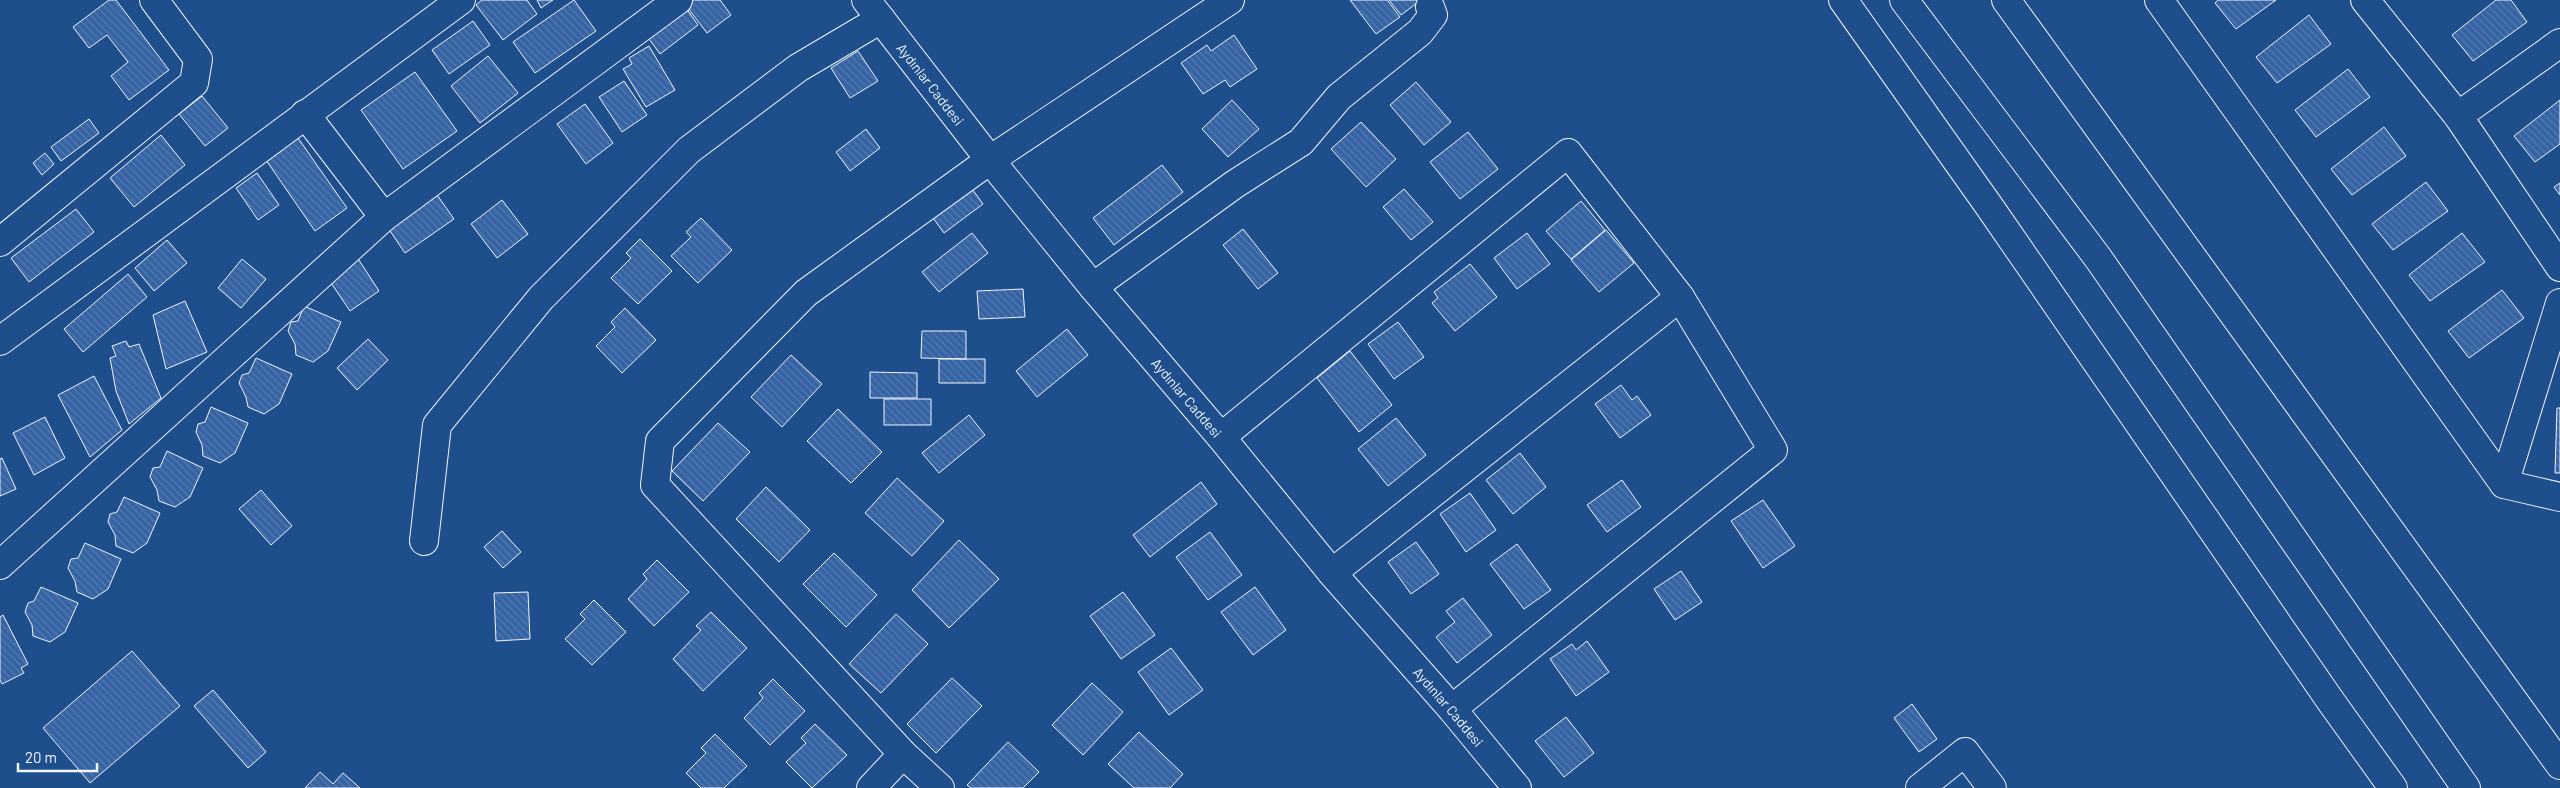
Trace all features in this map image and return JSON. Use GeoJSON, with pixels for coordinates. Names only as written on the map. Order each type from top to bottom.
{"type":"FeatureCollection","features":[{"type":"Feature","properties":{"kind":"main road"},"geometry":{"type":"LineString","coordinates":[[0,242],[194,82],[198,59],[154,0]]}},
{"type":"Feature","properties":{"kind":"main road"},"geometry":{"type":"LineString","coordinates":[[0,341],[461,0]]}},
{"type":"Feature","properties":{"kind":"main road"},"geometry":{"type":"LineString","coordinates":[[0,565],[384,217],[678,0]]}},
{"type":"Feature","properties":{"kind":"main road"},"geometry":{"type":"LineString","coordinates":[[940,788],[903,754],[655,485],[660,441],[806,293],[990,160],[1230,0]]}},
{"type":"Feature","properties":{"kind":"main road"},"geometry":{"type":"LineString","coordinates":[[1842,0],[1989,206],[2332,703],[2393,788]]}},
{"type":"Feature","properties":{"kind":"main road"},"geometry":{"type":"LineString","coordinates":[[1904,0],[2098,258],[2466,788]]}},
{"type":"Feature","properties":{"kind":"main road"},"geometry":{"type":"LineString","coordinates":[[2006,0],[2560,765]]}},
{"type":"Feature","properties":{"kind":"main road"},"geometry":{"type":"LineString","coordinates":[[2159,0],[2504,484],[2560,497]]}},
{"type":"Feature","properties":{"kind":"main road"},"geometry":{"type":"LineString","coordinates":[[2365,0],[2458,116],[2560,267]]}},
{"type":"Feature","properties":{"kind":"main road"},"geometry":{"type":"LineString","coordinates":[[1093,287],[1236,184],[1301,142],[1339,97],[1420,32],[1433,15],[1430,7]]}},
{"type":"Feature","properties":{"kind":"main road"},"geometry":{"type":"LineString","coordinates":[[424,541],[437,425],[541,298],[689,150],[874,10]]}},
{"type":"Feature","properties":{"kind":"main road","name":"Aydınlar Caddesi"},"geometry":{"type":"LineString","coordinates":[[874,10],[990,160],[1093,287],[1221,437],[1332,573],[1452,709],[1517,788]]}},
{"type":"Feature","properties":{"kind":"main road"},"geometry":{"type":"LineString","coordinates":[[2458,116],[2560,43]]}},
{"type":"Feature","properties":{"kind":"main road"},"geometry":{"type":"LineString","coordinates":[[305,114],[384,217]]}},
{"type":"Feature","properties":{"kind":"main road"},"geometry":{"type":"LineString","coordinates":[[1221,437],[1568,153],[1680,297],[1774,450],[1452,709]]}},
{"type":"Feature","properties":{"kind":"main road"},"geometry":{"type":"LineString","coordinates":[[1332,573],[1680,297]]}},
{"type":"Feature","properties":{"kind":"main road"},"geometry":{"type":"LineString","coordinates":[[2504,484],[2560,304]]}},
{"type":"Feature","properties":{"kind":"main road"},"geometry":{"type":"LineString","coordinates":[[1920,788],[1965,752],[1992,788]]}},
{"type":"Feature","properties":{"kind":"main road"},"geometry":{"type":"LineString","coordinates":[[870,788],[903,754]]}},
{"type":"Feature","properties":{"kind":"building"},"geometry":{"type":"Polygon","coordinates":[[[109,0],[116,0],[169,70],[129,100],[111,76],[128,62],[107,35],[89,48],[73,27],[109,0]]]}},
{"type":"Feature","properties":{"kind":"building"},"geometry":{"type":"Polygon","coordinates":[[[482,0],[527,0],[537,14],[503,40],[476,5],[482,0]]]}},
{"type":"Feature","properties":{"kind":"building"},"geometry":{"type":"Polygon","coordinates":[[[537,0],[553,0],[541,8],[537,0]]]}},
{"type":"Feature","properties":{"kind":"building"},"geometry":{"type":"Polygon","coordinates":[[[574,0],[596,31],[535,73],[513,42],[574,0]]]}},
{"type":"Feature","properties":{"kind":"building"},"geometry":{"type":"Polygon","coordinates":[[[688,0],[720,0],[731,15],[707,33],[684,3],[688,0]]]}},
{"type":"Feature","properties":{"kind":"building"},"geometry":{"type":"Polygon","coordinates":[[[1350,0],[1387,0],[1400,17],[1376,34],[1350,0]]]}},
{"type":"Feature","properties":{"kind":"building"},"geometry":{"type":"Polygon","coordinates":[[[1389,0],[1421,0],[1401,15],[1389,0]]]}},
{"type":"Feature","properties":{"kind":"building"},"geometry":{"type":"Polygon","coordinates":[[[2218,0],[2276,0],[2236,29],[2215,3],[2218,0]]]}},
{"type":"Feature","properties":{"kind":"building"},"geometry":{"type":"Polygon","coordinates":[[[2496,0],[2511,0],[2527,22],[2473,61],[2452,35],[2496,0]]]}},
{"type":"Feature","properties":{"kind":"building"},"geometry":{"type":"Polygon","coordinates":[[[683,4],[698,25],[660,54],[644,32],[683,4]]]}},
{"type":"Feature","properties":{"kind":"building"},"geometry":{"type":"Polygon","coordinates":[[[2309,15],[2331,44],[2277,83],[2256,57],[2309,15]]]}},
{"type":"Feature","properties":{"kind":"building"},"geometry":{"type":"Polygon","coordinates":[[[473,21],[490,45],[449,74],[432,50],[473,21]]]}},
{"type":"Feature","properties":{"kind":"building"},"geometry":{"type":"Polygon","coordinates":[[[1234,35],[1257,69],[1230,87],[1225,80],[1203,94],[1181,63],[1207,45],[1211,51],[1234,35]]]}},
{"type":"Feature","properties":{"kind":"building"},"geometry":{"type":"Polygon","coordinates":[[[649,46],[675,90],[646,107],[623,69],[632,64],[629,58],[649,46]]]}},
{"type":"Feature","properties":{"kind":"building"},"geometry":{"type":"Polygon","coordinates":[[[858,51],[878,81],[850,98],[831,68],[858,51]]]}},
{"type":"Feature","properties":{"kind":"building"},"geometry":{"type":"Polygon","coordinates":[[[488,56],[518,93],[480,123],[451,86],[488,56]]]}},
{"type":"Feature","properties":{"kind":"building"},"geometry":{"type":"Polygon","coordinates":[[[2348,69],[2370,97],[2316,137],[2295,110],[2348,69]]]}},
{"type":"Feature","properties":{"kind":"building"},"geometry":{"type":"Polygon","coordinates":[[[415,72],[457,131],[403,169],[361,110],[415,72]]]}},
{"type":"Feature","properties":{"kind":"building"},"geometry":{"type":"Polygon","coordinates":[[[624,81],[647,115],[622,132],[599,97],[624,81]]]}},
{"type":"Feature","properties":{"kind":"building"},"geometry":{"type":"Polygon","coordinates":[[[1416,82],[1451,122],[1424,145],[1390,105],[1416,82]]]}},
{"type":"Feature","properties":{"kind":"building"},"geometry":{"type":"Polygon","coordinates":[[[202,96],[228,128],[205,146],[179,114],[202,96]]]}},
{"type":"Feature","properties":{"kind":"building"},"geometry":{"type":"Polygon","coordinates":[[[1232,100],[1259,129],[1228,157],[1202,129],[1232,100]]]}},
{"type":"Feature","properties":{"kind":"building"},"geometry":{"type":"Polygon","coordinates":[[[2560,100],[2560,144],[2535,162],[2514,136],[2560,100]]]}},
{"type":"Feature","properties":{"kind":"building"},"geometry":{"type":"Polygon","coordinates":[[[585,104],[613,143],[586,164],[557,124],[585,104]]]}},
{"type":"Feature","properties":{"kind":"building"},"geometry":{"type":"Polygon","coordinates":[[[89,119],[99,133],[61,161],[51,147],[89,119]]]}},
{"type":"Feature","properties":{"kind":"building"},"geometry":{"type":"Polygon","coordinates":[[[1361,122],[1396,159],[1366,187],[1331,149],[1361,122]]]}},
{"type":"Feature","properties":{"kind":"building"},"geometry":{"type":"Polygon","coordinates":[[[2384,127],[2406,156],[2352,195],[2331,169],[2384,127]]]}},
{"type":"Feature","properties":{"kind":"building"},"geometry":{"type":"Polygon","coordinates":[[[866,129],[880,148],[850,171],[836,152],[866,129]]]}},
{"type":"Feature","properties":{"kind":"building"},"geometry":{"type":"Polygon","coordinates":[[[1468,132],[1498,169],[1460,199],[1430,162],[1468,132]]]}},
{"type":"Feature","properties":{"kind":"building"},"geometry":{"type":"Polygon","coordinates":[[[161,135],[185,165],[134,207],[110,178],[161,135]]]}},
{"type":"Feature","properties":{"kind":"building"},"geometry":{"type":"Polygon","coordinates":[[[298,138],[347,208],[315,231],[266,160],[298,138]]]}},
{"type":"Feature","properties":{"kind":"building"},"geometry":{"type":"Polygon","coordinates":[[[45,153],[54,164],[42,175],[33,163],[45,153]]]}},
{"type":"Feature","properties":{"kind":"building"},"geometry":{"type":"Polygon","coordinates":[[[1162,165],[1183,192],[1114,245],[1093,218],[1162,165]]]}},
{"type":"Feature","properties":{"kind":"building"},"geometry":{"type":"Polygon","coordinates":[[[257,173],[279,205],[258,220],[236,188],[257,173]]]}},
{"type":"Feature","properties":{"kind":"building"},"geometry":{"type":"Polygon","coordinates":[[[2426,182],[2448,211],[2393,250],[2372,224],[2426,182]]]}},
{"type":"Feature","properties":{"kind":"building"},"geometry":{"type":"Polygon","coordinates":[[[2560,183],[2560,195],[2554,187],[2560,183]]]}},
{"type":"Feature","properties":{"kind":"building"},"geometry":{"type":"Polygon","coordinates":[[[970,186],[983,204],[944,233],[931,215],[970,186]]]}},
{"type":"Feature","properties":{"kind":"building"},"geometry":{"type":"Polygon","coordinates":[[[1404,189],[1433,222],[1411,240],[1383,207],[1404,189]]]}},
{"type":"Feature","properties":{"kind":"building"},"geometry":{"type":"Polygon","coordinates":[[[435,192],[454,219],[405,253],[386,225],[435,192]]]}},
{"type":"Feature","properties":{"kind":"building"},"geometry":{"type":"Polygon","coordinates":[[[502,200],[528,234],[497,258],[471,224],[502,200]]]}},
{"type":"Feature","properties":{"kind":"building"},"geometry":{"type":"Polygon","coordinates":[[[1581,201],[1605,230],[1571,259],[1546,231],[1581,201]]]}},
{"type":"Feature","properties":{"kind":"building"},"geometry":{"type":"Polygon","coordinates":[[[76,209],[94,232],[29,282],[11,258],[76,209]]]}},
{"type":"Feature","properties":{"kind":"building"},"geometry":{"type":"Polygon","coordinates":[[[701,218],[732,250],[698,283],[671,256],[691,237],[686,232],[701,218]]]}},
{"type":"Feature","properties":{"kind":"building"},"geometry":{"type":"Polygon","coordinates":[[[1243,229],[1278,273],[1258,289],[1223,245],[1243,229]]]}},
{"type":"Feature","properties":{"kind":"building"},"geometry":{"type":"Polygon","coordinates":[[[1606,230],[1634,263],[1599,292],[1571,260],[1606,230]]]}},
{"type":"Feature","properties":{"kind":"building"},"geometry":{"type":"Polygon","coordinates":[[[972,233],[988,253],[939,292],[922,272],[972,233]]]}},
{"type":"Feature","properties":{"kind":"building"},"geometry":{"type":"Polygon","coordinates":[[[1527,233],[1550,264],[1517,289],[1494,258],[1527,233]]]}},
{"type":"Feature","properties":{"kind":"building"},"geometry":{"type":"Polygon","coordinates":[[[2462,233],[2485,262],[2430,301],[2409,275],[2462,233]]]}},
{"type":"Feature","properties":{"kind":"building"},"geometry":{"type":"Polygon","coordinates":[[[640,239],[672,271],[638,304],[611,278],[631,258],[626,253],[640,239]]]}},
{"type":"Feature","properties":{"kind":"building"},"geometry":{"type":"Polygon","coordinates":[[[167,240],[187,263],[154,291],[135,268],[167,240]]]}},
{"type":"Feature","properties":{"kind":"building"},"geometry":{"type":"Polygon","coordinates":[[[355,254],[379,291],[350,311],[325,274],[355,254]]]}},
{"type":"Feature","properties":{"kind":"building"},"geometry":{"type":"Polygon","coordinates":[[[242,259],[266,279],[241,308],[218,288],[242,259]]]}},
{"type":"Feature","properties":{"kind":"building"},"geometry":{"type":"Polygon","coordinates":[[[1470,264],[1497,297],[1455,331],[1432,303],[1438,298],[1434,292],[1470,264]]]}},
{"type":"Feature","properties":{"kind":"building"},"geometry":{"type":"Polygon","coordinates":[[[128,274],[147,297],[83,352],[64,329],[128,274]]]}},
{"type":"Feature","properties":{"kind":"building"},"geometry":{"type":"Polygon","coordinates":[[[1023,289],[1025,317],[979,319],[977,291],[1023,289]]]}},
{"type":"Feature","properties":{"kind":"building"},"geometry":{"type":"Polygon","coordinates":[[[2502,290],[2524,318],[2469,358],[2448,331],[2502,290]]]}},
{"type":"Feature","properties":{"kind":"building"},"geometry":{"type":"Polygon","coordinates":[[[185,301],[207,352],[166,369],[153,315],[185,301]]]}},
{"type":"Feature","properties":{"kind":"building"},"geometry":{"type":"Polygon","coordinates":[[[304,306],[341,322],[328,351],[313,362],[296,355],[295,344],[288,331],[291,322],[298,321],[304,306]]]}},
{"type":"Feature","properties":{"kind":"building"},"geometry":{"type":"Polygon","coordinates":[[[625,308],[656,340],[622,373],[596,346],[615,327],[611,322],[625,308]]]}},
{"type":"Feature","properties":{"kind":"building"},"geometry":{"type":"Polygon","coordinates":[[[1398,322],[1424,357],[1394,379],[1368,344],[1398,322]]]}},
{"type":"Feature","properties":{"kind":"building"},"geometry":{"type":"Polygon","coordinates":[[[1067,329],[1088,355],[1037,397],[1016,371],[1067,329]]]}},
{"type":"Feature","properties":{"kind":"building"},"geometry":{"type":"Polygon","coordinates":[[[922,331],[966,331],[966,359],[921,358],[922,331]]]}},
{"type":"Feature","properties":{"kind":"building"},"geometry":{"type":"Polygon","coordinates":[[[368,339],[388,360],[357,390],[337,368],[368,339]]]}},
{"type":"Feature","properties":{"kind":"building"},"geometry":{"type":"Polygon","coordinates":[[[126,341],[129,347],[139,344],[161,398],[129,424],[116,391],[110,358],[116,356],[112,346],[126,341]]]}},
{"type":"Feature","properties":{"kind":"building"},"geometry":{"type":"Polygon","coordinates":[[[1350,351],[1392,405],[1359,432],[1317,378],[1350,351]]]}},
{"type":"Feature","properties":{"kind":"building"},"geometry":{"type":"Polygon","coordinates":[[[791,355],[822,384],[782,427],[751,397],[791,355]]]}},
{"type":"Feature","properties":{"kind":"building"},"geometry":{"type":"Polygon","coordinates":[[[256,358],[292,374],[279,404],[264,414],[248,407],[246,397],[239,383],[242,375],[249,373],[256,358]]]}},
{"type":"Feature","properties":{"kind":"building"},"geometry":{"type":"Polygon","coordinates":[[[939,359],[985,359],[985,383],[939,383],[939,359]]]}},
{"type":"Feature","properties":{"kind":"building"},"geometry":{"type":"Polygon","coordinates":[[[870,372],[917,373],[917,398],[870,398],[870,372]]]}},
{"type":"Feature","properties":{"kind":"building"},"geometry":{"type":"Polygon","coordinates":[[[94,376],[122,430],[90,457],[58,395],[94,376]]]}},
{"type":"Feature","properties":{"kind":"building"},"geometry":{"type":"Polygon","coordinates":[[[1621,385],[1632,400],[1637,396],[1651,415],[1620,438],[1595,404],[1621,385]]]}},
{"type":"Feature","properties":{"kind":"building"},"geometry":{"type":"Polygon","coordinates":[[[884,399],[931,399],[931,425],[884,425],[884,399]]]}},
{"type":"Feature","properties":{"kind":"building"},"geometry":{"type":"Polygon","coordinates":[[[211,407],[248,423],[235,453],[220,463],[203,456],[202,445],[196,432],[198,424],[205,422],[211,407]]]}},
{"type":"Feature","properties":{"kind":"building"},"geometry":{"type":"Polygon","coordinates":[[[2557,408],[2560,408],[2560,473],[2555,473],[2557,408]]]}},
{"type":"Feature","properties":{"kind":"building"},"geometry":{"type":"Polygon","coordinates":[[[838,409],[882,452],[851,483],[807,441],[838,409]]]}},
{"type":"Feature","properties":{"kind":"building"},"geometry":{"type":"Polygon","coordinates":[[[969,415],[985,435],[939,473],[922,453],[969,415]]]}},
{"type":"Feature","properties":{"kind":"building"},"geometry":{"type":"Polygon","coordinates":[[[45,417],[65,458],[34,475],[13,433],[45,417]]]}},
{"type":"Feature","properties":{"kind":"building"},"geometry":{"type":"Polygon","coordinates":[[[1396,418],[1426,455],[1388,486],[1358,449],[1396,418]]]}},
{"type":"Feature","properties":{"kind":"building"},"geometry":{"type":"Polygon","coordinates":[[[718,423],[750,452],[703,501],[672,471],[718,423]]]}},
{"type":"Feature","properties":{"kind":"building"},"geometry":{"type":"Polygon","coordinates":[[[167,451],[203,468],[190,497],[175,507],[159,501],[157,490],[150,477],[153,468],[160,467],[167,451]]]}},
{"type":"Feature","properties":{"kind":"building"},"geometry":{"type":"Polygon","coordinates":[[[1520,453],[1546,487],[1513,514],[1486,480],[1520,453]]]}},
{"type":"Feature","properties":{"kind":"building"},"geometry":{"type":"Polygon","coordinates":[[[2,458],[16,489],[0,496],[0,459],[2,458]]]}},
{"type":"Feature","properties":{"kind":"building"},"geometry":{"type":"Polygon","coordinates":[[[897,478],[944,521],[912,556],[865,513],[897,478]]]}},
{"type":"Feature","properties":{"kind":"building"},"geometry":{"type":"Polygon","coordinates":[[[1622,480],[1641,507],[1607,532],[1587,505],[1622,480]]]}},
{"type":"Feature","properties":{"kind":"building"},"geometry":{"type":"Polygon","coordinates":[[[1201,482],[1217,504],[1150,557],[1133,535],[1201,482]]]}},
{"type":"Feature","properties":{"kind":"building"},"geometry":{"type":"Polygon","coordinates":[[[766,487],[810,530],[779,562],[736,519],[766,487]]]}},
{"type":"Feature","properties":{"kind":"building"},"geometry":{"type":"Polygon","coordinates":[[[261,490],[292,526],[271,545],[239,509],[261,490]]]}},
{"type":"Feature","properties":{"kind":"building"},"geometry":{"type":"Polygon","coordinates":[[[1470,493],[1496,530],[1466,552],[1440,514],[1470,493]]]}},
{"type":"Feature","properties":{"kind":"building"},"geometry":{"type":"Polygon","coordinates":[[[124,497],[160,513],[147,543],[133,553],[116,546],[115,535],[108,522],[110,514],[117,512],[124,497]]]}},
{"type":"Feature","properties":{"kind":"building"},"geometry":{"type":"Polygon","coordinates":[[[1763,500],[1795,546],[1763,568],[1731,521],[1763,500]]]}},
{"type":"Feature","properties":{"kind":"building"},"geometry":{"type":"Polygon","coordinates":[[[502,531],[521,552],[503,568],[484,547],[502,531]]]}},
{"type":"Feature","properties":{"kind":"building"},"geometry":{"type":"Polygon","coordinates":[[[1210,532],[1242,575],[1208,600],[1176,557],[1210,532]]]}},
{"type":"Feature","properties":{"kind":"building"},"geometry":{"type":"Polygon","coordinates":[[[959,540],[999,579],[949,628],[912,590],[959,540]]]}},
{"type":"Feature","properties":{"kind":"building"},"geometry":{"type":"Polygon","coordinates":[[[1416,542],[1439,574],[1411,594],[1388,562],[1416,542]]]}},
{"type":"Feature","properties":{"kind":"building"},"geometry":{"type":"Polygon","coordinates":[[[85,543],[121,559],[108,589],[93,599],[77,592],[75,581],[68,568],[71,559],[78,558],[85,543]]]}},
{"type":"Feature","properties":{"kind":"building"},"geometry":{"type":"Polygon","coordinates":[[[1517,544],[1551,590],[1524,609],[1490,564],[1517,544]]]}},
{"type":"Feature","properties":{"kind":"building"},"geometry":{"type":"Polygon","coordinates":[[[834,553],[877,595],[846,627],[803,584],[834,553]]]}},
{"type":"Feature","properties":{"kind":"building"},"geometry":{"type":"Polygon","coordinates":[[[657,560],[689,592],[654,626],[628,599],[647,579],[643,574],[657,560]]]}},
{"type":"Feature","properties":{"kind":"building"},"geometry":{"type":"Polygon","coordinates":[[[1681,571],[1702,602],[1675,620],[1654,589],[1681,571]]]}},
{"type":"Feature","properties":{"kind":"building"},"geometry":{"type":"Polygon","coordinates":[[[41,587],[78,603],[65,632],[50,642],[33,636],[32,625],[25,612],[28,603],[34,601],[41,587]]]}},
{"type":"Feature","properties":{"kind":"building"},"geometry":{"type":"Polygon","coordinates":[[[1255,587],[1286,630],[1253,655],[1221,612],[1255,587]]]}},
{"type":"Feature","properties":{"kind":"building"},"geometry":{"type":"Polygon","coordinates":[[[528,592],[530,639],[496,641],[494,593],[528,592]]]}},
{"type":"Feature","properties":{"kind":"building"},"geometry":{"type":"Polygon","coordinates":[[[1123,592],[1155,635],[1121,659],[1090,616],[1123,592]]]}},
{"type":"Feature","properties":{"kind":"building"},"geometry":{"type":"Polygon","coordinates":[[[1463,598],[1492,635],[1457,663],[1436,637],[1455,622],[1446,611],[1463,598]]]}},
{"type":"Feature","properties":{"kind":"building"},"geometry":{"type":"Polygon","coordinates":[[[594,600],[626,632],[592,665],[565,639],[585,619],[580,614],[594,600]]]}},
{"type":"Feature","properties":{"kind":"building"},"geometry":{"type":"Polygon","coordinates":[[[711,612],[747,648],[703,691],[673,659],[701,630],[696,626],[711,612]]]}},
{"type":"Feature","properties":{"kind":"building"},"geometry":{"type":"Polygon","coordinates":[[[896,614],[928,644],[881,693],[849,664],[896,614]]]}},
{"type":"Feature","properties":{"kind":"building"},"geometry":{"type":"Polygon","coordinates":[[[3,615],[28,664],[21,668],[24,673],[2,684],[0,680],[0,617],[3,615]]]}},
{"type":"Feature","properties":{"kind":"building"},"geometry":{"type":"Polygon","coordinates":[[[1587,641],[1609,672],[1576,696],[1550,659],[1572,644],[1576,650],[1587,641]]]}},
{"type":"Feature","properties":{"kind":"building"},"geometry":{"type":"Polygon","coordinates":[[[1171,648],[1203,690],[1169,715],[1138,672],[1171,648]]]}},
{"type":"Feature","properties":{"kind":"building"},"geometry":{"type":"Polygon","coordinates":[[[132,651],[180,706],[90,783],[43,728],[132,651]]]}},
{"type":"Feature","properties":{"kind":"building"},"geometry":{"type":"Polygon","coordinates":[[[952,678],[982,706],[936,753],[907,724],[952,678]]]}},
{"type":"Feature","properties":{"kind":"building"},"geometry":{"type":"Polygon","coordinates":[[[773,679],[805,711],[770,745],[744,718],[763,698],[759,693],[773,679]]]}},
{"type":"Feature","properties":{"kind":"building"},"geometry":{"type":"Polygon","coordinates":[[[1092,683],[1123,712],[1083,755],[1052,725],[1092,683]]]}},
{"type":"Feature","properties":{"kind":"building"},"geometry":{"type":"Polygon","coordinates":[[[213,690],[266,752],[248,768],[194,706],[213,690]]]}},
{"type":"Feature","properties":{"kind":"building"},"geometry":{"type":"Polygon","coordinates":[[[1912,704],[1937,739],[1919,752],[1894,718],[1912,704]]]}},
{"type":"Feature","properties":{"kind":"building"},"geometry":{"type":"Polygon","coordinates":[[[1566,717],[1594,753],[1564,777],[1535,741],[1566,717]]]}},
{"type":"Feature","properties":{"kind":"building"},"geometry":{"type":"Polygon","coordinates":[[[815,724],[847,755],[812,788],[786,762],[806,743],[801,738],[815,724]]]}},
{"type":"Feature","properties":{"kind":"building"},"geometry":{"type":"Polygon","coordinates":[[[1139,732],[1183,774],[1170,788],[1134,788],[1108,764],[1139,732]]]}},
{"type":"Feature","properties":{"kind":"building"},"geometry":{"type":"Polygon","coordinates":[[[715,734],[747,766],[724,788],[701,788],[686,773],[706,753],[701,748],[715,734]]]}},
{"type":"Feature","properties":{"kind":"building"},"geometry":{"type":"Polygon","coordinates":[[[1008,742],[1039,772],[1023,788],[971,788],[967,785],[1008,742]]]}},
{"type":"Feature","properties":{"kind":"building"},"geometry":{"type":"Polygon","coordinates":[[[320,772],[333,784],[343,773],[360,788],[305,788],[320,772]]]}}]}
